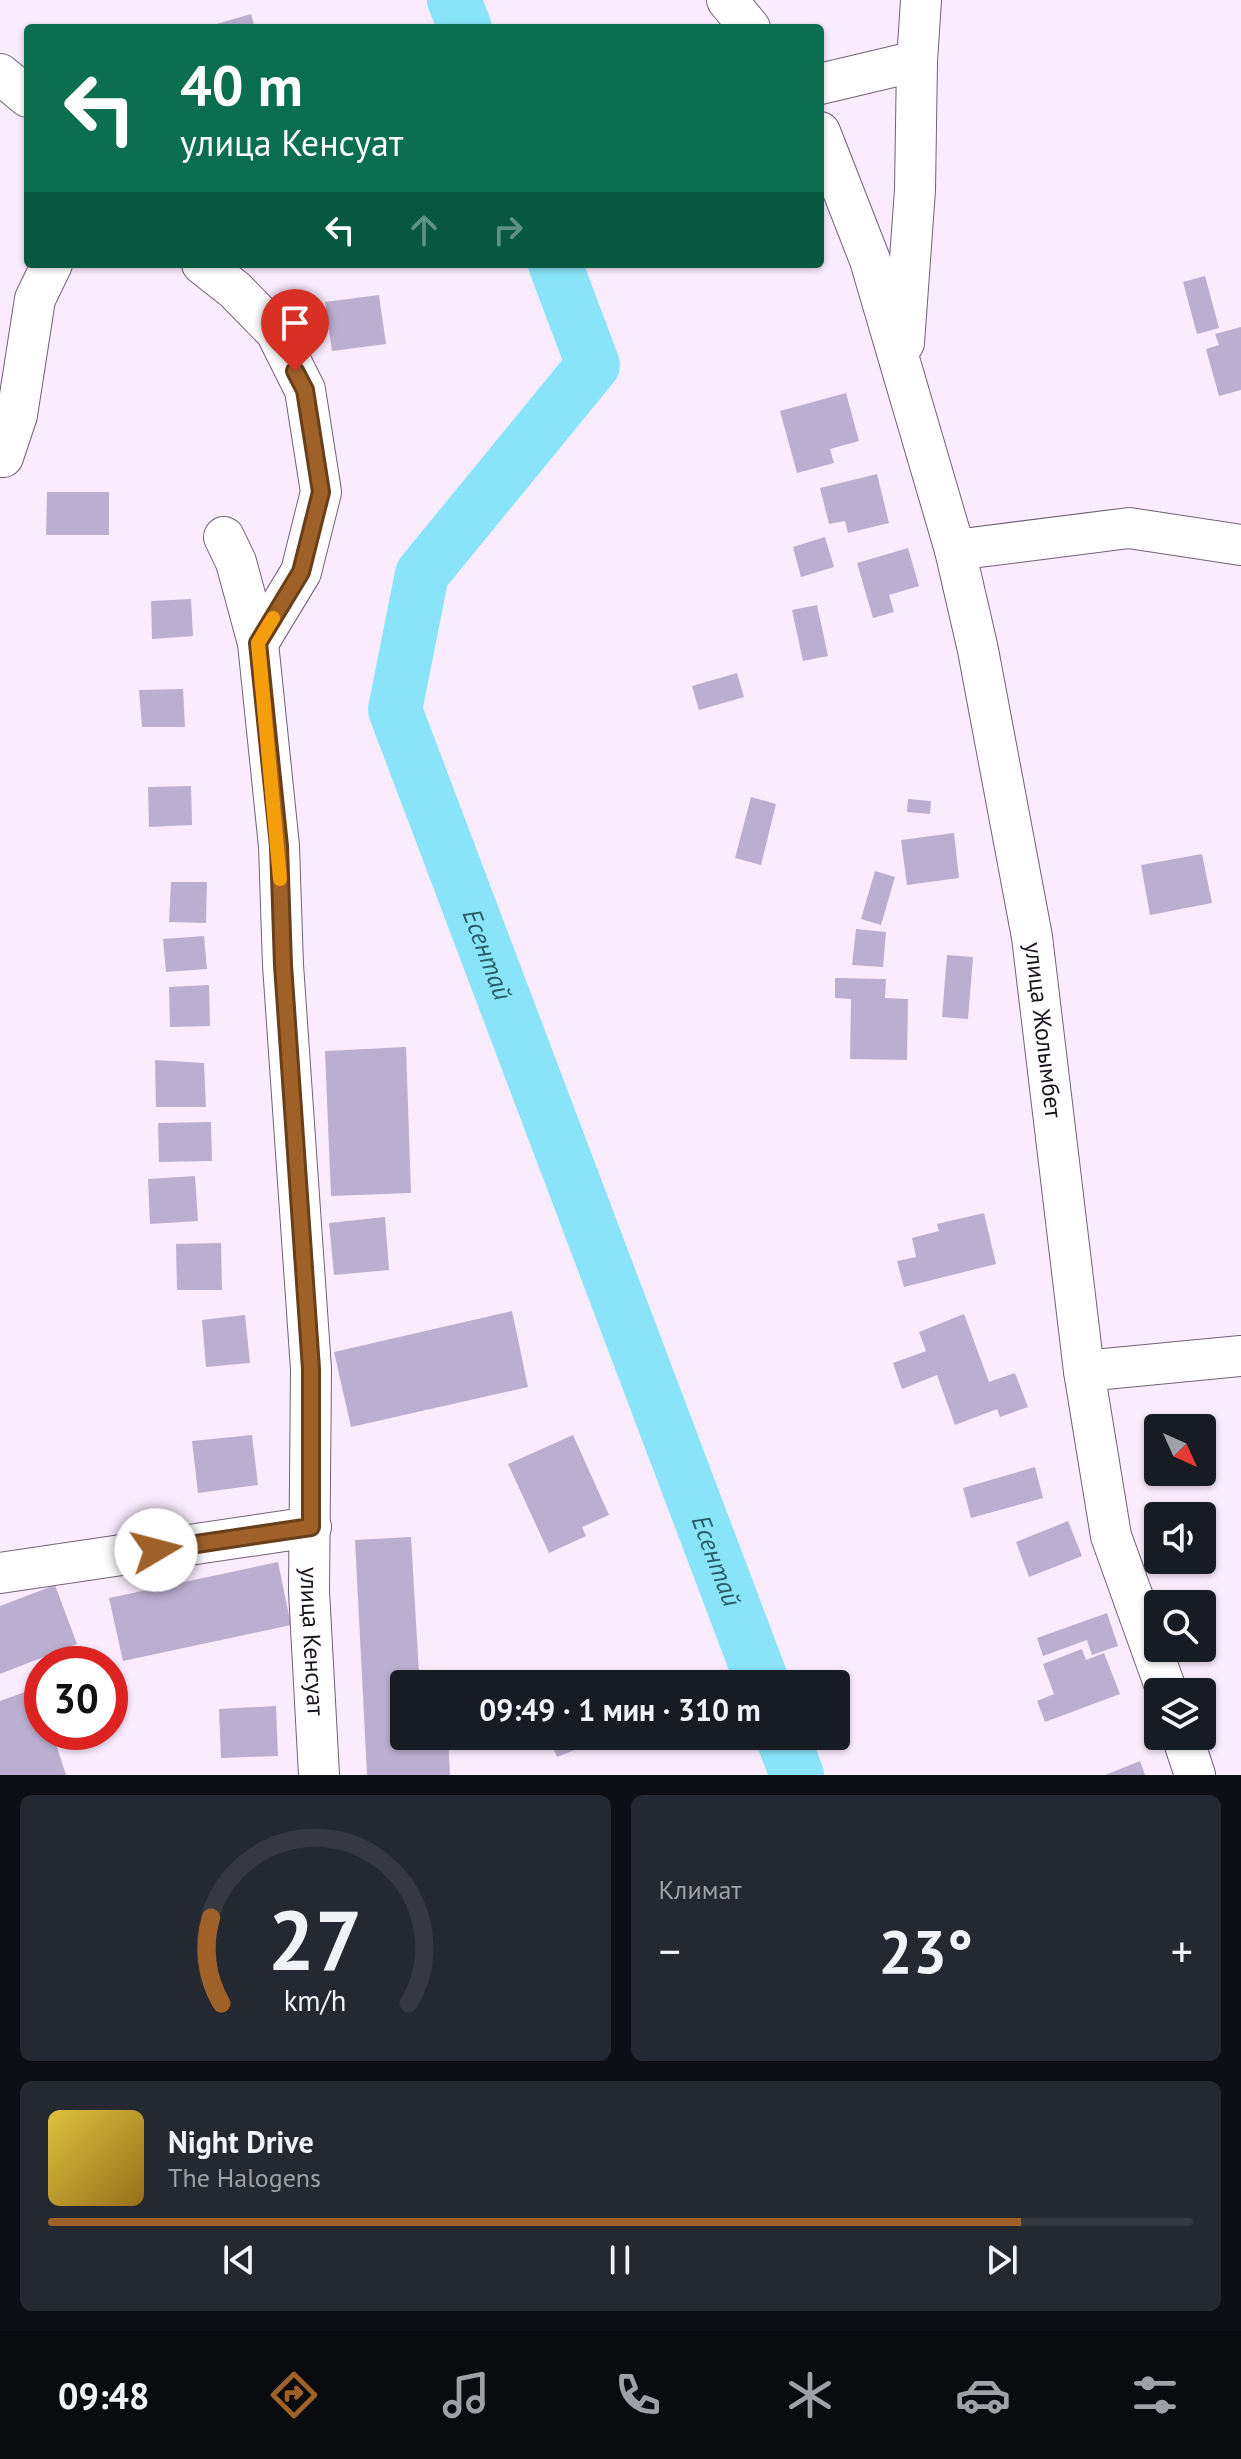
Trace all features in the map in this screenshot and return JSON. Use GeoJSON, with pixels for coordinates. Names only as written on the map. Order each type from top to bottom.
{"type":"FeatureCollection","features":[{"type":"Feature","properties":{"kind":"street"},"geometry":{"type":"LineString","coordinates":[[727,0],[747,24]]}},
{"type":"Feature","properties":{"kind":"street"},"geometry":{"type":"LineString","coordinates":[[902,371],[915,190],[921,0]]}},
{"type":"Feature","properties":{"kind":"street"},"geometry":{"type":"LineString","coordinates":[[824,83],[917,61]]}},
{"type":"Feature","properties":{"kind":"street"},"geometry":{"type":"LineString","coordinates":[[0,74],[24,94]]}},
{"type":"Feature","properties":{"kind":"street","name":"улица Жолымбет"},"geometry":{"type":"LineString","coordinates":[[824,142],[870,260],[955,550],[978,650],[1032,937],[1084,1371],[1111,1536],[1162,1678]]}},
{"type":"Feature","properties":{"kind":"street"},"geometry":{"type":"LineString","coordinates":[[3,457],[17,415],[35,299],[50,268]]}},
{"type":"Feature","properties":{"kind":"street"},"geometry":{"type":"LineString","coordinates":[[207,268],[235,290],[276,332],[305,390],[321,492],[301,572],[258,643]]}},
{"type":"Feature","properties":{"kind":"street"},"geometry":{"type":"LineString","coordinates":[[955,550],[1129,528],[1241,545]]}},
{"type":"Feature","properties":{"kind":"street","name":"улица Кенсуат"},"geometry":{"type":"LineString","coordinates":[[224,537],[236,562],[258,643],[279,846],[283,965],[311,1369],[309,1591],[319,1775]]}},
{"type":"Feature","properties":{"kind":"street"},"geometry":{"type":"LineString","coordinates":[[1084,1371],[1241,1356]]}},
{"type":"Feature","properties":{"kind":"street"},"geometry":{"type":"LineString","coordinates":[[0,1573],[311,1527]]}},
{"type":"Feature","properties":{"kind":"street"},"geometry":{"type":"LineString","coordinates":[[1187,1750],[1195,1775]]}},
{"type":"Feature","properties":{"kind":"building"},"geometry":{"type":"Polygon","coordinates":[[[251,14],[254,24],[216,24],[251,14]]]}},
{"type":"Feature","properties":{"kind":"building"},"geometry":{"type":"Polygon","coordinates":[[[1205,276],[1219,328],[1197,334],[1183,282],[1205,276]]]}},
{"type":"Feature","properties":{"kind":"building"},"geometry":{"type":"Polygon","coordinates":[[[379,295],[386,344],[332,351],[325,302],[379,295]]]}},
{"type":"Feature","properties":{"kind":"building"},"geometry":{"type":"Polygon","coordinates":[[[1241,327],[1241,390],[1219,396],[1206,349],[1219,345],[1215,334],[1241,327]]]}},
{"type":"Feature","properties":{"kind":"building"},"geometry":{"type":"Polygon","coordinates":[[[846,393],[859,441],[830,449],[834,463],[797,473],[780,411],[846,393]]]}},
{"type":"Feature","properties":{"kind":"building"},"geometry":{"type":"Polygon","coordinates":[[[877,474],[889,523],[848,533],[845,521],[829,524],[820,488],[877,474]]]}},
{"type":"Feature","properties":{"kind":"building"},"geometry":{"type":"Polygon","coordinates":[[[47,492],[109,492],[109,535],[46,535],[47,492]]]}},
{"type":"Feature","properties":{"kind":"building"},"geometry":{"type":"Polygon","coordinates":[[[825,537],[834,567],[801,577],[793,547],[825,537]]]}},
{"type":"Feature","properties":{"kind":"building"},"geometry":{"type":"Polygon","coordinates":[[[908,548],[919,586],[889,595],[894,612],[873,618],[857,563],[908,548]]]}},
{"type":"Feature","properties":{"kind":"building"},"geometry":{"type":"Polygon","coordinates":[[[191,599],[193,636],[152,639],[151,601],[191,599]]]}},
{"type":"Feature","properties":{"kind":"building"},"geometry":{"type":"Polygon","coordinates":[[[817,605],[828,656],[803,661],[792,610],[817,605]]]}},
{"type":"Feature","properties":{"kind":"building"},"geometry":{"type":"Polygon","coordinates":[[[737,673],[744,697],[699,710],[692,686],[737,673]]]}},
{"type":"Feature","properties":{"kind":"building"},"geometry":{"type":"Polygon","coordinates":[[[183,689],[185,727],[142,727],[139,690],[183,689]]]}},
{"type":"Feature","properties":{"kind":"building"},"geometry":{"type":"Polygon","coordinates":[[[191,786],[192,825],[149,827],[148,787],[191,786]]]}},
{"type":"Feature","properties":{"kind":"building"},"geometry":{"type":"Polygon","coordinates":[[[751,797],[776,804],[761,865],[735,858],[751,797]]]}},
{"type":"Feature","properties":{"kind":"building"},"geometry":{"type":"Polygon","coordinates":[[[908,799],[931,801],[930,814],[907,812],[908,799]]]}},
{"type":"Feature","properties":{"kind":"building"},"geometry":{"type":"Polygon","coordinates":[[[954,833],[959,878],[907,885],[901,840],[954,833]]]}},
{"type":"Feature","properties":{"kind":"building"},"geometry":{"type":"Polygon","coordinates":[[[1202,854],[1212,903],[1150,915],[1141,865],[1202,854]]]}},
{"type":"Feature","properties":{"kind":"building"},"geometry":{"type":"Polygon","coordinates":[[[875,871],[895,877],[881,925],[861,919],[875,871]]]}},
{"type":"Feature","properties":{"kind":"building"},"geometry":{"type":"Polygon","coordinates":[[[171,882],[207,882],[206,923],[169,922],[171,882]]]}},
{"type":"Feature","properties":{"kind":"building"},"geometry":{"type":"Polygon","coordinates":[[[856,929],[886,932],[883,967],[852,965],[856,929]]]}},
{"type":"Feature","properties":{"kind":"building"},"geometry":{"type":"Polygon","coordinates":[[[204,936],[207,969],[166,972],[163,939],[204,936]]]}},
{"type":"Feature","properties":{"kind":"building"},"geometry":{"type":"Polygon","coordinates":[[[947,955],[973,957],[968,1019],[942,1017],[947,955]]]}},
{"type":"Feature","properties":{"kind":"building"},"geometry":{"type":"Polygon","coordinates":[[[835,978],[886,979],[885,998],[908,999],[907,1060],[850,1059],[851,999],[835,998],[835,978]]]}},
{"type":"Feature","properties":{"kind":"building"},"geometry":{"type":"Polygon","coordinates":[[[209,985],[210,1026],[170,1027],[169,987],[209,985]]]}},
{"type":"Feature","properties":{"kind":"building"},"geometry":{"type":"Polygon","coordinates":[[[406,1047],[411,1193],[331,1196],[325,1051],[406,1047]]]}},
{"type":"Feature","properties":{"kind":"building"},"geometry":{"type":"Polygon","coordinates":[[[155,1060],[204,1063],[206,1107],[156,1107],[155,1060]]]}},
{"type":"Feature","properties":{"kind":"building"},"geometry":{"type":"Polygon","coordinates":[[[211,1122],[212,1161],[159,1162],[158,1123],[211,1122]]]}},
{"type":"Feature","properties":{"kind":"building"},"geometry":{"type":"Polygon","coordinates":[[[195,1176],[198,1221],[150,1224],[148,1179],[195,1176]]]}},
{"type":"Feature","properties":{"kind":"building"},"geometry":{"type":"Polygon","coordinates":[[[984,1213],[996,1264],[904,1287],[897,1261],[916,1257],[912,1238],[939,1231],[937,1224],[984,1213]]]}},
{"type":"Feature","properties":{"kind":"building"},"geometry":{"type":"Polygon","coordinates":[[[385,1217],[389,1270],[334,1275],[329,1223],[385,1217]]]}},
{"type":"Feature","properties":{"kind":"building"},"geometry":{"type":"Polygon","coordinates":[[[221,1243],[222,1290],[177,1290],[176,1244],[221,1243]]]}},
{"type":"Feature","properties":{"kind":"building"},"geometry":{"type":"Polygon","coordinates":[[[512,1311],[528,1387],[351,1427],[334,1352],[512,1311]]]}},
{"type":"Feature","properties":{"kind":"building"},"geometry":{"type":"Polygon","coordinates":[[[964,1314],[989,1382],[1015,1373],[1028,1407],[1000,1417],[997,1409],[955,1425],[937,1375],[902,1389],[893,1363],[926,1351],[919,1332],[964,1314]]]}},
{"type":"Feature","properties":{"kind":"building"},"geometry":{"type":"Polygon","coordinates":[[[245,1315],[250,1363],[206,1367],[202,1320],[245,1315]]]}},
{"type":"Feature","properties":{"kind":"building"},"geometry":{"type":"Polygon","coordinates":[[[252,1435],[258,1485],[198,1493],[192,1441],[252,1435]]]}},
{"type":"Feature","properties":{"kind":"building"},"geometry":{"type":"Polygon","coordinates":[[[573,1435],[609,1515],[582,1527],[586,1536],[549,1553],[508,1464],[573,1435]]]}},
{"type":"Feature","properties":{"kind":"building"},"geometry":{"type":"Polygon","coordinates":[[[1035,1467],[1043,1498],[971,1518],[963,1488],[1035,1467]]]}},
{"type":"Feature","properties":{"kind":"building"},"geometry":{"type":"Polygon","coordinates":[[[1068,1521],[1082,1556],[1029,1577],[1016,1542],[1068,1521]]]}},
{"type":"Feature","properties":{"kind":"building"},"geometry":{"type":"Polygon","coordinates":[[[411,1537],[419,1670],[390,1670],[390,1750],[449,1750],[450,1775],[367,1775],[355,1540],[411,1537]]]}},
{"type":"Feature","properties":{"kind":"building"},"geometry":{"type":"Polygon","coordinates":[[[278,1562],[291,1625],[128,1660],[128,1646],[120,1646],[109,1598],[278,1562]]]}},
{"type":"Feature","properties":{"kind":"building"},"geometry":{"type":"Polygon","coordinates":[[[55,1585],[77,1644],[24,1646],[24,1665],[0,1674],[0,1606],[55,1585]]]}},
{"type":"Feature","properties":{"kind":"building"},"geometry":{"type":"Polygon","coordinates":[[[1107,1613],[1118,1646],[1092,1655],[1087,1640],[1043,1656],[1037,1638],[1107,1613]]]}},
{"type":"Feature","properties":{"kind":"building"},"geometry":{"type":"Polygon","coordinates":[[[1082,1649],[1086,1660],[1104,1653],[1120,1694],[1045,1722],[1037,1701],[1054,1694],[1043,1664],[1082,1649]]]}},
{"type":"Feature","properties":{"kind":"building"},"geometry":{"type":"Polygon","coordinates":[[[24,1692],[24,1750],[58,1750],[66,1775],[0,1775],[0,1701],[24,1692]]]}},
{"type":"Feature","properties":{"kind":"building"},"geometry":{"type":"Polygon","coordinates":[[[276,1706],[278,1756],[221,1758],[219,1709],[276,1706]]]}},
{"type":"Feature","properties":{"kind":"building"},"geometry":{"type":"Polygon","coordinates":[[[554,1750],[575,1750],[557,1757],[554,1750]]]}},
{"type":"Feature","properties":{"kind":"building"},"geometry":{"type":"Polygon","coordinates":[[[1140,1761],[1145,1775],[1105,1775],[1140,1761]]]}},
{"type":"Feature","properties":{"kind":"waterway","name":"Есентай"},"geometry":{"type":"LineString","coordinates":[[454,0],[463,24]]}},
{"type":"Feature","properties":{"kind":"waterway","name":"Есентай"},"geometry":{"type":"LineString","coordinates":[[557,268],[593,365],[422,574],[395,710],[758,1670]]}},
{"type":"Feature","properties":{"kind":"waterway","name":"Есентай"},"geometry":{"type":"LineString","coordinates":[[787,1750],[797,1775]]}},
{"type":"Feature","properties":{"kind":"slow traffic"},"geometry":{"type":"LineString","coordinates":[[273,618],[258,643],[280,879]]}},
{"type":"Feature","properties":{"kind":"route"},"geometry":{"type":"LineString","coordinates":[[156,1550],[311,1527],[311,1369],[283,965],[279,846],[258,643],[301,572],[321,492],[305,390],[295,371]]}}]}
